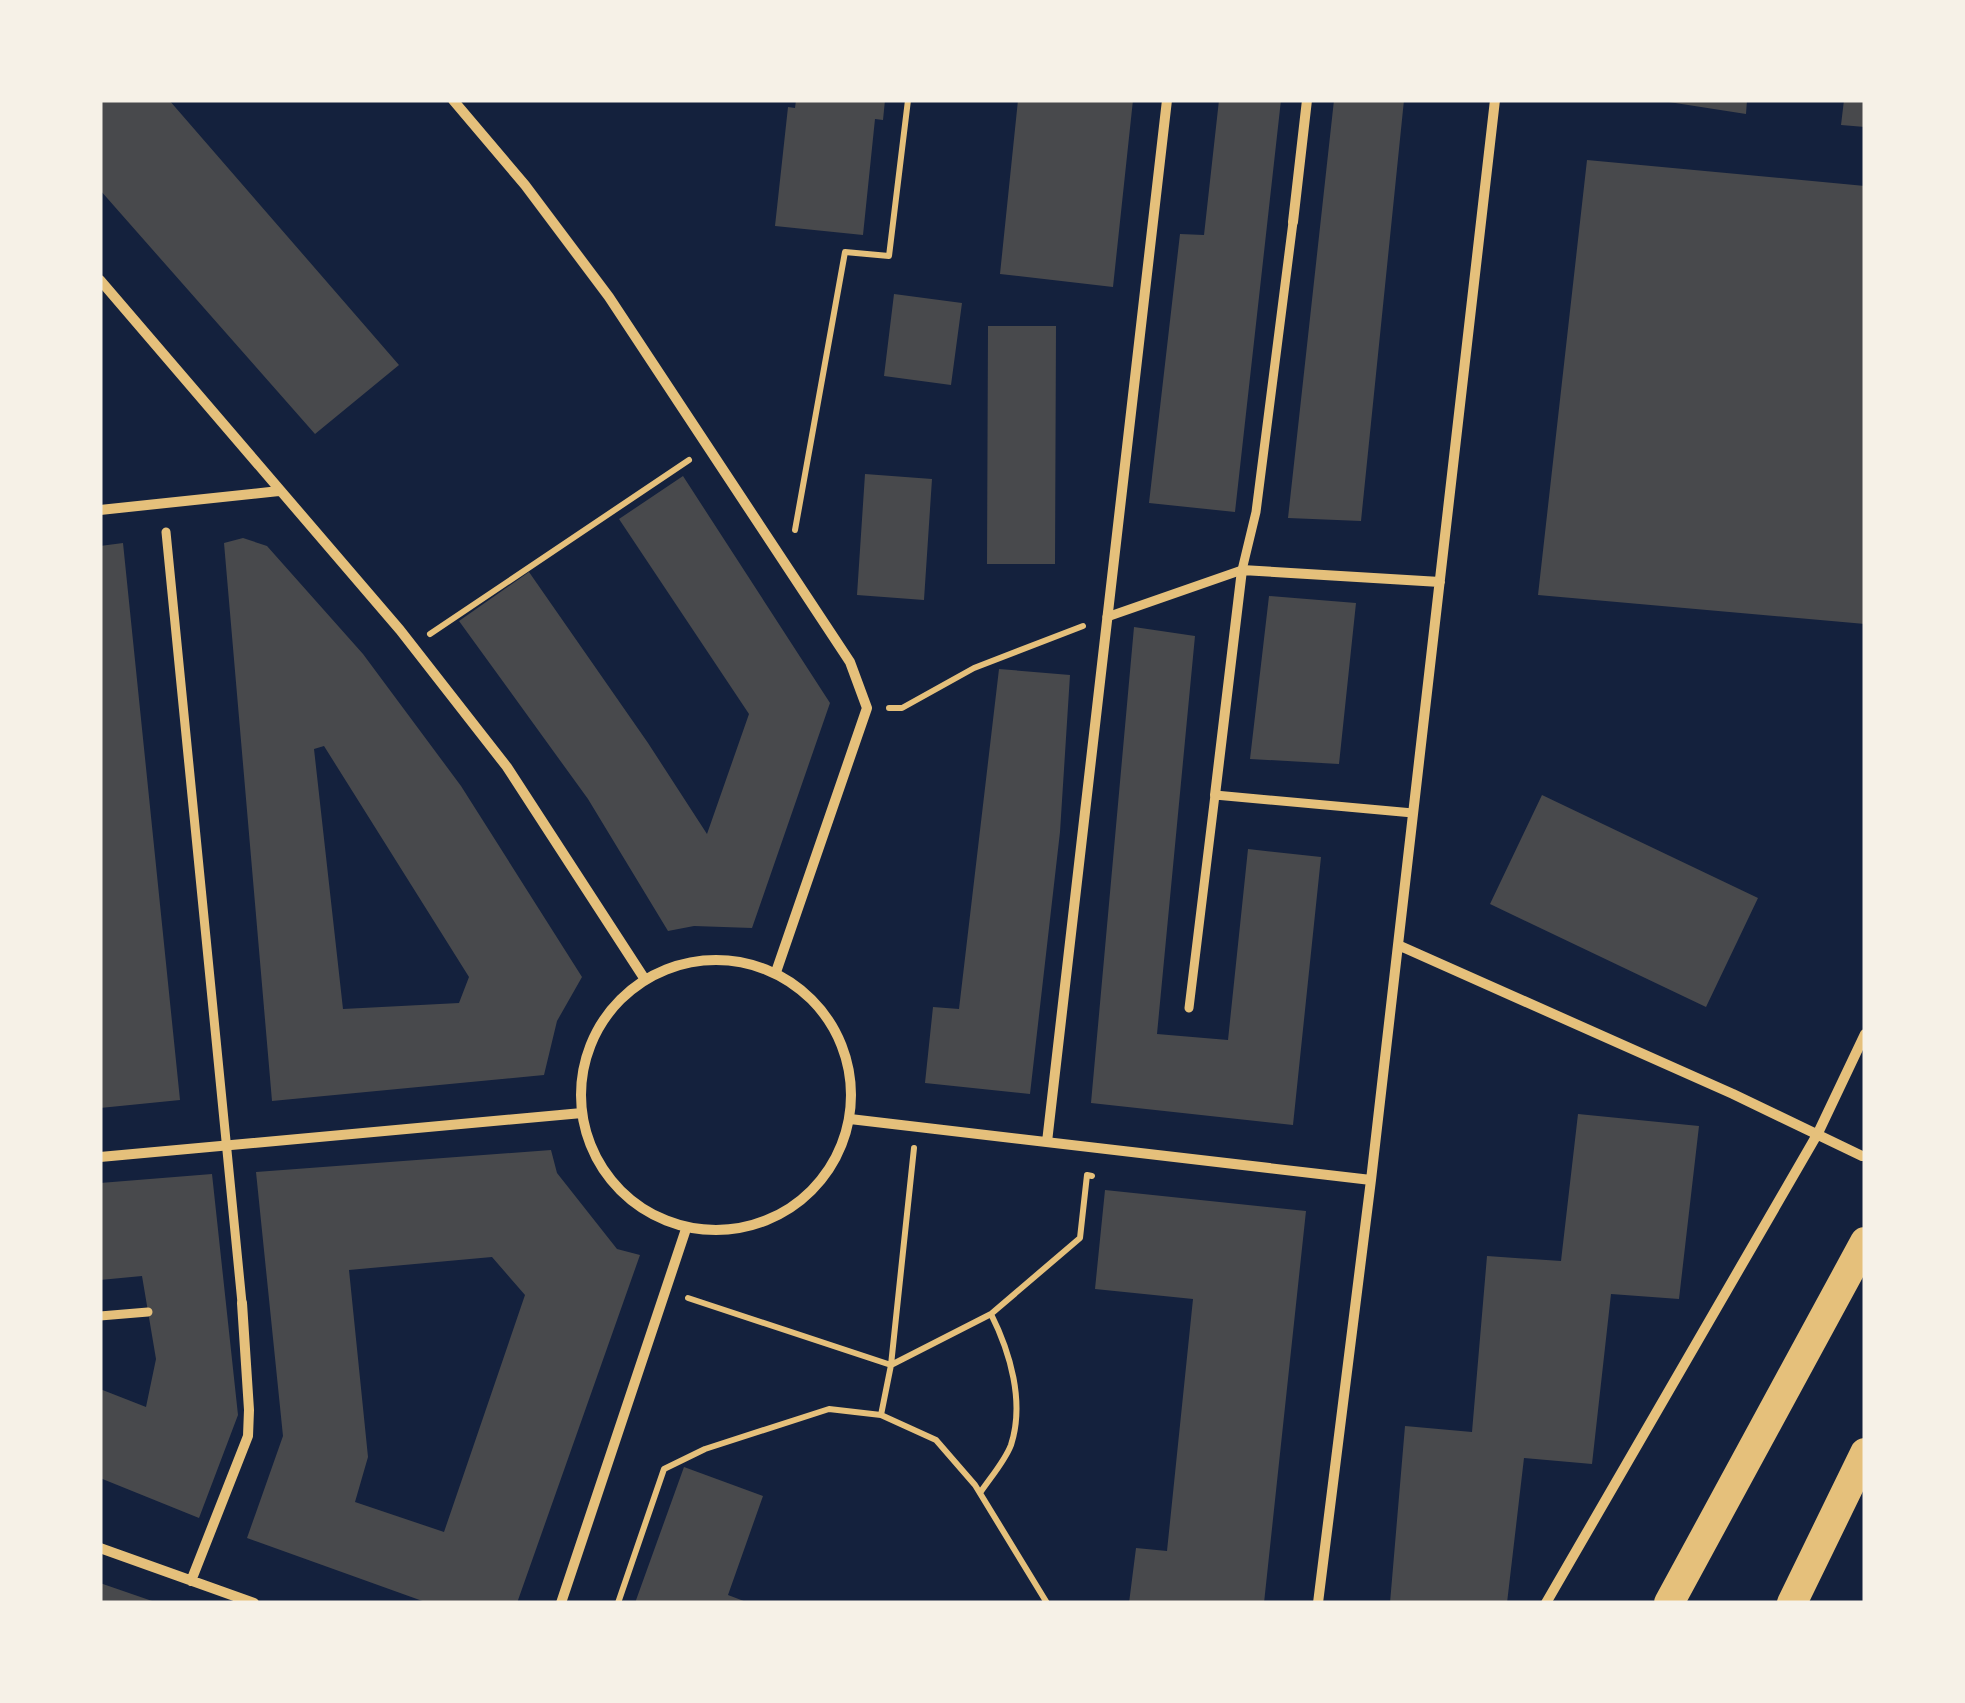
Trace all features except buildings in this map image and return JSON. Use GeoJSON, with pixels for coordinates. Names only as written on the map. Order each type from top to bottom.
{"type":"FeatureCollection","features":[{"type":"Feature","properties":{"kind":"highway"},"geometry":{"type":"LineString","coordinates":[[1669,1603],[1865,1242]]}},
{"type":"Feature","properties":{"kind":"highway"},"geometry":{"type":"LineString","coordinates":[[1792,1603],[1865,1453]]}},
{"type":"Feature","properties":{"kind":"street"},"geometry":{"type":"LineString","coordinates":[[452,100],[525,185],[609,298],[850,662],[867,708],[776,972]]}},
{"type":"Feature","properties":{"kind":"street"},"geometry":{"type":"LineString","coordinates":[[1047,1142],[1166,100]]}},
{"type":"Feature","properties":{"kind":"street"},"geometry":{"type":"LineString","coordinates":[[1189,1008],[1242,570],[1256,512],[1308,100]]}},
{"type":"Feature","properties":{"kind":"street"},"geometry":{"type":"LineString","coordinates":[[1318,1603],[1496,100]]}},
{"type":"Feature","properties":{"kind":"street"},"geometry":{"type":"LineString","coordinates":[[100,280],[400,630],[506,768],[644,978]]}},
{"type":"Feature","properties":{"kind":"street"},"geometry":{"type":"LineString","coordinates":[[100,510],[279,491]]}},
{"type":"Feature","properties":{"kind":"street"},"geometry":{"type":"LineString","coordinates":[[166,532],[242,1303],[249,1410],[248,1436],[191,1581]]}},
{"type":"Feature","properties":{"kind":"street"},"geometry":{"type":"LineString","coordinates":[[1108,616],[1242,570],[1440,582]]}},
{"type":"Feature","properties":{"kind":"street"},"geometry":{"type":"LineString","coordinates":[[1215,795],[1413,813]]}},
{"type":"Feature","properties":{"kind":"street"},"geometry":{"type":"LineString","coordinates":[[1398,946],[1862,1156]]}},
{"type":"Feature","properties":{"kind":"street"},"geometry":{"type":"LineString","coordinates":[[734,959],[776,972],[812,998],[837,1034],[850,1075],[850,1120],[835,1160],[808,1195],[771,1220],[730,1230],[686,1228],[645,1212],[612,1184],[588,1143],[582,1113],[587,1048],[609,1009],[644,978],[688,961],[734,959]]}},
{"type":"Feature","properties":{"kind":"street"},"geometry":{"type":"LineString","coordinates":[[1546,1603],[1818,1133],[1865,1034]]}},
{"type":"Feature","properties":{"kind":"street"},"geometry":{"type":"LineString","coordinates":[[100,1157],[582,1113]]}},
{"type":"Feature","properties":{"kind":"street"},"geometry":{"type":"LineString","coordinates":[[850,1120],[1371,1180]]}},
{"type":"Feature","properties":{"kind":"street"},"geometry":{"type":"LineString","coordinates":[[560,1603],[686,1228]]}},
{"type":"Feature","properties":{"kind":"street"},"geometry":{"type":"LineString","coordinates":[[100,1316],[148,1312]]}},
{"type":"Feature","properties":{"kind":"street"},"geometry":{"type":"LineString","coordinates":[[100,1548],[254,1603]]}},
{"type":"Feature","properties":{"kind":"path"},"geometry":{"type":"LineString","coordinates":[[788,572],[845,252],[889,256],[908,100]]}},
{"type":"Feature","properties":{"kind":"path"},"geometry":{"type":"LineString","coordinates":[[456,615],[708,449]]}},
{"type":"Feature","properties":{"kind":"path"},"geometry":{"type":"LineString","coordinates":[[867,708],[902,708],[974,668],[1108,616]]}},
{"type":"Feature","properties":{"kind":"path"},"geometry":{"type":"LineString","coordinates":[[881,1415],[891,1366],[916,1127]]}},
{"type":"Feature","properties":{"kind":"path"},"geometry":{"type":"LineString","coordinates":[[665,1291],[891,1366],[991,1314],[1080,1238],[1087,1176],[1106,1178]]}},
{"type":"Feature","properties":{"kind":"path"},"geometry":{"type":"LineString","coordinates":[[980,1492],[1010,1446],[1016,1392],[1006,1344],[991,1314]]}},
{"type":"Feature","properties":{"kind":"path"},"geometry":{"type":"LineString","coordinates":[[618,1603],[664,1469],[705,1449],[828,1410],[881,1415],[936,1440],[980,1492],[1047,1603]]}}]}
